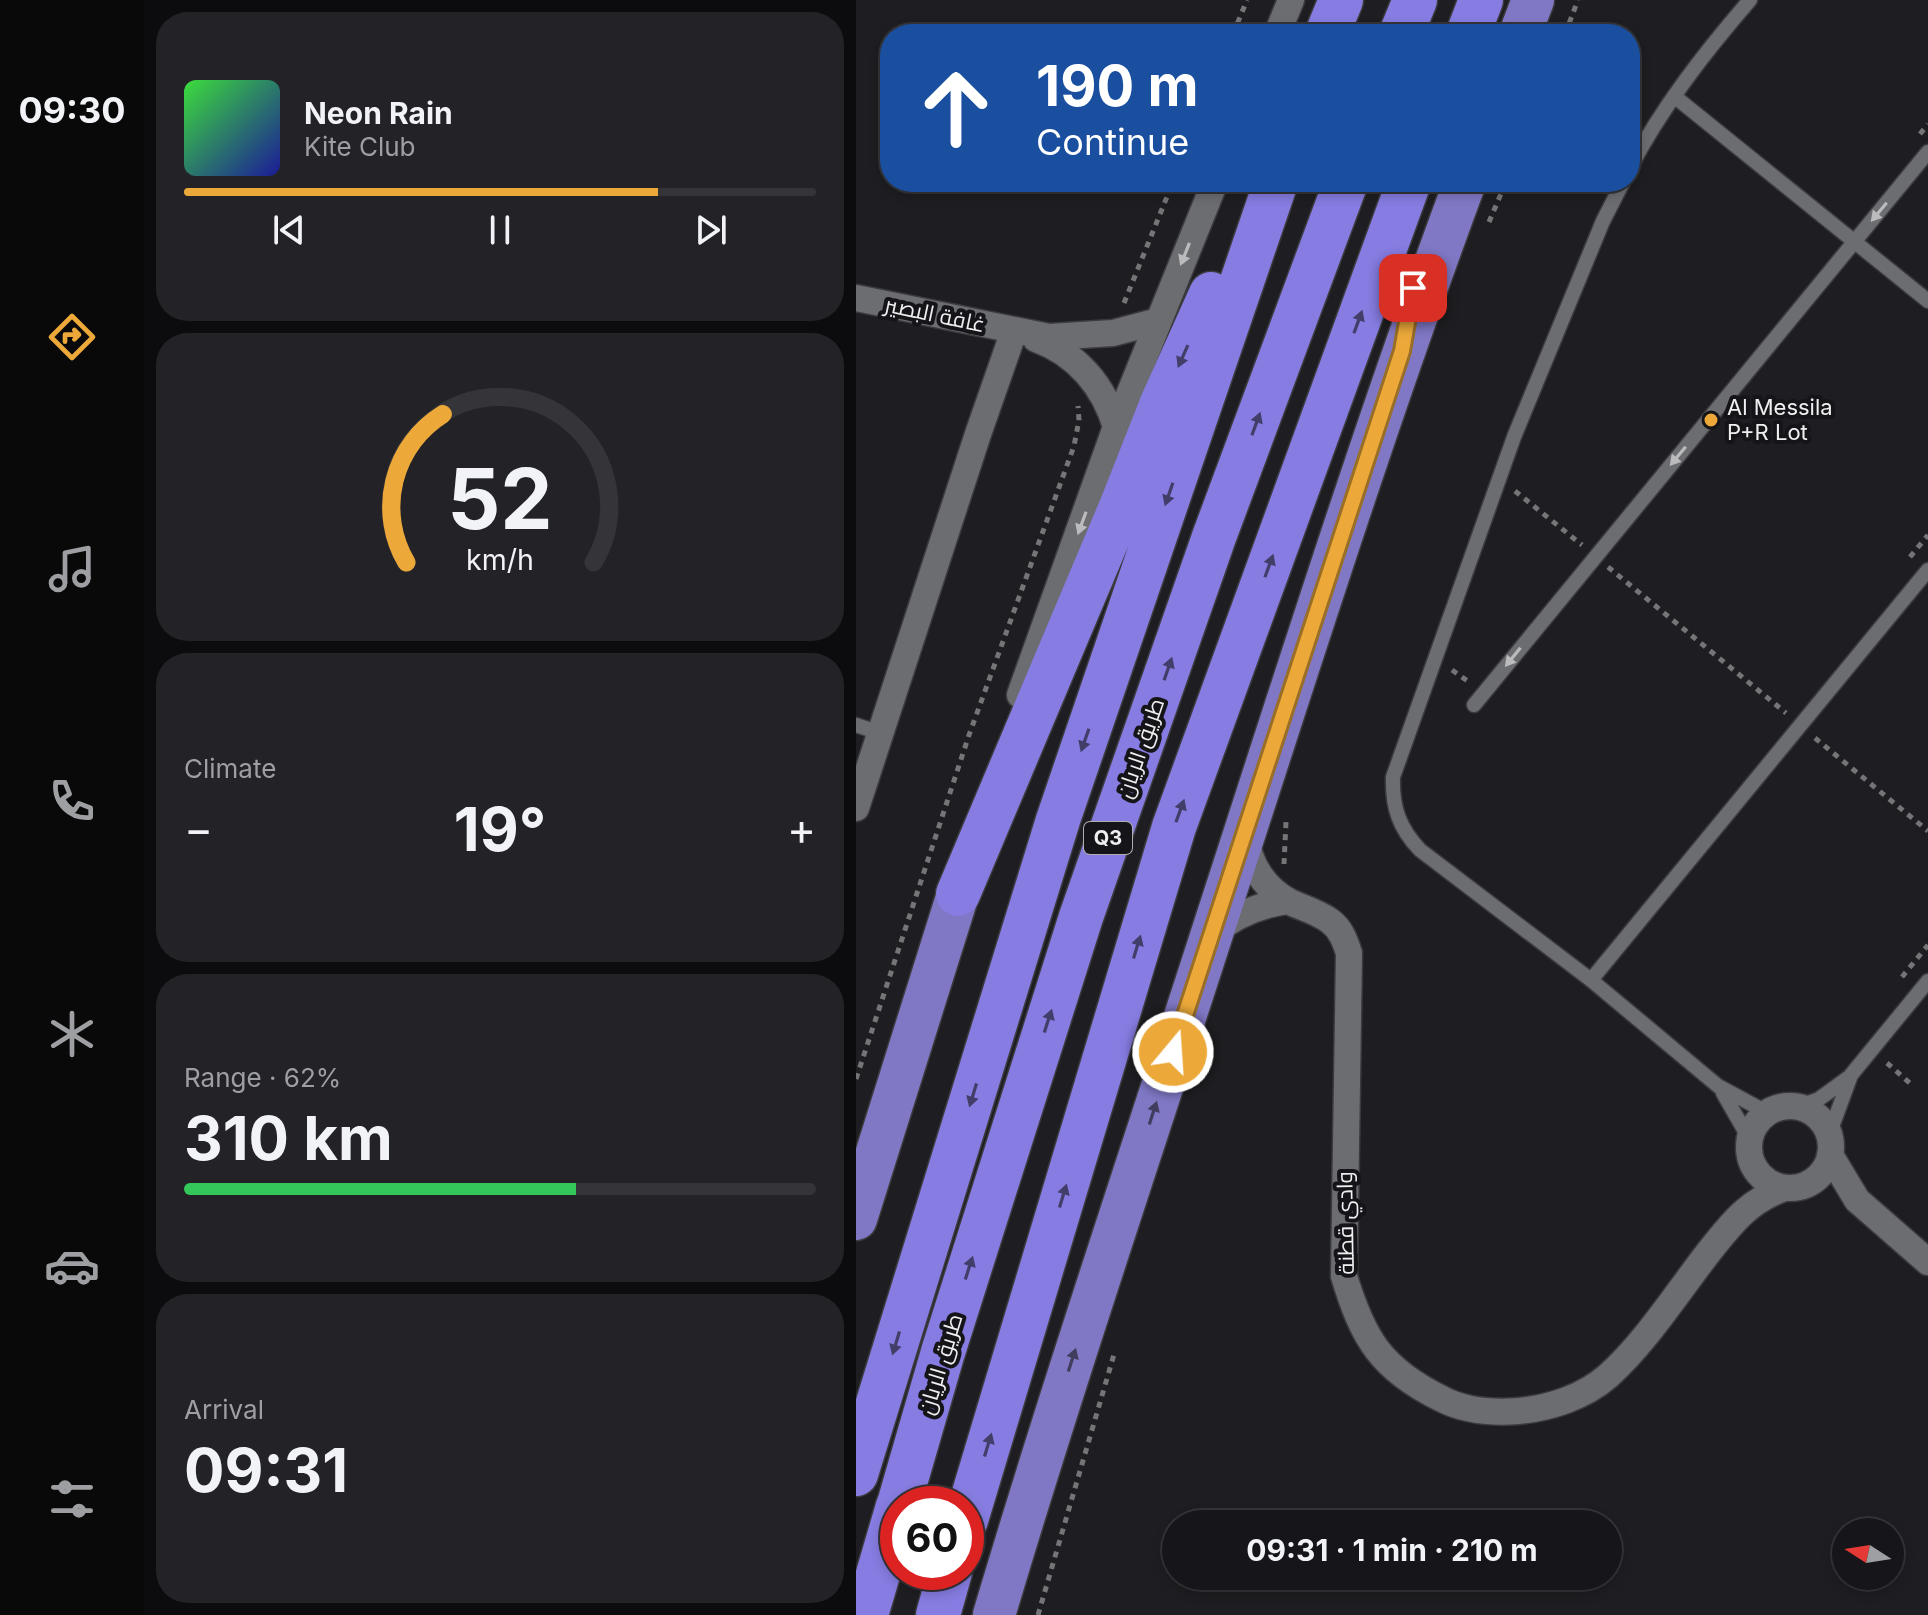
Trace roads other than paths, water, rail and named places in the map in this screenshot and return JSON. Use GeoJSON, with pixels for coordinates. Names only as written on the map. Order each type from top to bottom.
{"type":"FeatureCollection","features":[{"type":"Feature","properties":{"kind":"highway"},"geometry":{"type":"LineString","coordinates":[[1405,24],[1415,0]]}},
{"type":"Feature","properties":{"kind":"highway"},"geometry":{"type":"LineString","coordinates":[[1472,24],[1481,0]]}},
{"type":"Feature","properties":{"kind":"highway"},"geometry":{"type":"LineString","coordinates":[[958,894],[1162,403],[1256,192]]}},
{"type":"Feature","properties":{"kind":"highway","name":"Q3"},"geometry":{"type":"LineString","coordinates":[[856,1474],[1058,820],[1273,192]]}},
{"type":"Feature","properties":{"kind":"highway","name":"طريق الريان"},"geometry":{"type":"LineString","coordinates":[[904,1486],[1081,917],[1214,537],[1342,192]]}},
{"type":"Feature","properties":{"kind":"highway"},"geometry":{"type":"LineString","coordinates":[[976,1486],[1174,827],[1405,192]]}},
{"type":"Feature","properties":{"kind":"highway","name":"طريق الريان"},"geometry":{"type":"LineString","coordinates":[[866,1615],[880,1567]]}},
{"type":"Feature","properties":{"kind":"highway"},"geometry":{"type":"LineString","coordinates":[[938,1615],[945,1590]]}},
{"type":"Feature","properties":{"kind":"main road"},"geometry":{"type":"LineString","coordinates":[[1497,24],[1505,0]]}},
{"type":"Feature","properties":{"kind":"main road"},"geometry":{"type":"LineString","coordinates":[[1524,24],[1533,0]]}},
{"type":"Feature","properties":{"kind":"main road"},"geometry":{"type":"LineString","coordinates":[[1402,351],[1416,274],[1441,192]]}},
{"type":"Feature","properties":{"kind":"main road"},"geometry":{"type":"LineString","coordinates":[[994,1615],[1053,1419],[1402,351],[1461,192]]}},
{"type":"Feature","properties":{"kind":"main road"},"geometry":{"type":"LineString","coordinates":[[859,1200],[958,894]]}},
{"type":"Feature","properties":{"kind":"street"},"geometry":{"type":"LineString","coordinates":[[1281,24],[1291,0]]}},
{"type":"Feature","properties":{"kind":"street"},"geometry":{"type":"LineString","coordinates":[[958,894],[1003,742],[1116,427],[1211,192]]}},
{"type":"Feature","properties":{"kind":"street","name":"غافة البصير"},"geometry":{"type":"LineString","coordinates":[[856,298],[1049,337],[1113,333],[1158,321]]}},
{"type":"Feature","properties":{"kind":"street"},"geometry":{"type":"LineString","coordinates":[[856,808],[868,729],[1014,331]]}},
{"type":"Feature","properties":{"kind":"street","name":"غافة البصير"},"geometry":{"type":"LineString","coordinates":[[1014,331],[1045,342],[1069,357],[1090,376],[1106,400],[1116,427]]}},
{"type":"Feature","properties":{"kind":"street","name":"وادي قطنة"},"geometry":{"type":"LineString","coordinates":[[1246,829],[1252,863],[1261,878],[1287,901],[1332,922],[1343,936],[1349,953],[1344,1276],[1357,1319],[1381,1357],[1415,1386],[1454,1405],[1498,1413],[1541,1409],[1582,1393],[1608,1376],[1641,1339],[1735,1219],[1758,1200],[1794,1187]]}},
{"type":"Feature","properties":{"kind":"street"},"geometry":{"type":"LineString","coordinates":[[1212,934],[1239,915],[1287,901]]}},
{"type":"Feature","properties":{"kind":"street"},"geometry":{"type":"LineString","coordinates":[[1869,1212],[1837,1196],[1772,1185],[1761,1177],[1751,1153],[1759,1120],[1768,1113],[1787,1107],[1797,1107],[1817,1117],[1847,1186],[1869,1212],[1928,1262]]}},
{"type":"Feature","properties":{"kind":"street"},"geometry":{"type":"LineString","coordinates":[[1794,1187],[1813,1181],[1824,1169],[1829,1145]]}},
{"type":"Feature","properties":{"kind":"street","name":"وادي قطنة"},"geometry":{"type":"LineString","coordinates":[[1735,1219],[1747,1193],[1751,1153]]}},
{"type":"Feature","properties":{"kind":"lane"},"geometry":{"type":"LineString","coordinates":[[1640,152],[1710,46],[1750,0]]}},
{"type":"Feature","properties":{"kind":"lane"},"geometry":{"type":"LineString","coordinates":[[1674,96],[1928,301]]}},
{"type":"Feature","properties":{"kind":"lane"},"geometry":{"type":"LineString","coordinates":[[1474,705],[1928,152]]}},
{"type":"Feature","properties":{"kind":"lane"},"geometry":{"type":"LineString","coordinates":[[1618,192],[1579,277],[1498,481],[1393,777],[1392,798],[1405,834],[1420,850],[1591,980],[1718,1086],[1768,1113]]}},
{"type":"Feature","properties":{"kind":"lane"},"geometry":{"type":"LineString","coordinates":[[1591,980],[1928,570]]}},
{"type":"Feature","properties":{"kind":"lane"},"geometry":{"type":"LineString","coordinates":[[1797,1107],[1819,1099],[1851,1075],[1928,981]]}},
{"type":"Feature","properties":{"kind":"lane"},"geometry":{"type":"LineString","coordinates":[[1829,1145],[1851,1075]]}},
{"type":"Feature","properties":{"kind":"lane"},"geometry":{"type":"LineString","coordinates":[[1718,1086],[1735,1112],[1751,1153]]}},
{"type":"Feature","properties":{"kind":"place","name":"Al Messila P+R Lot"},"geometry":{"type":"Point","coordinates":[1711,420]}}]}
